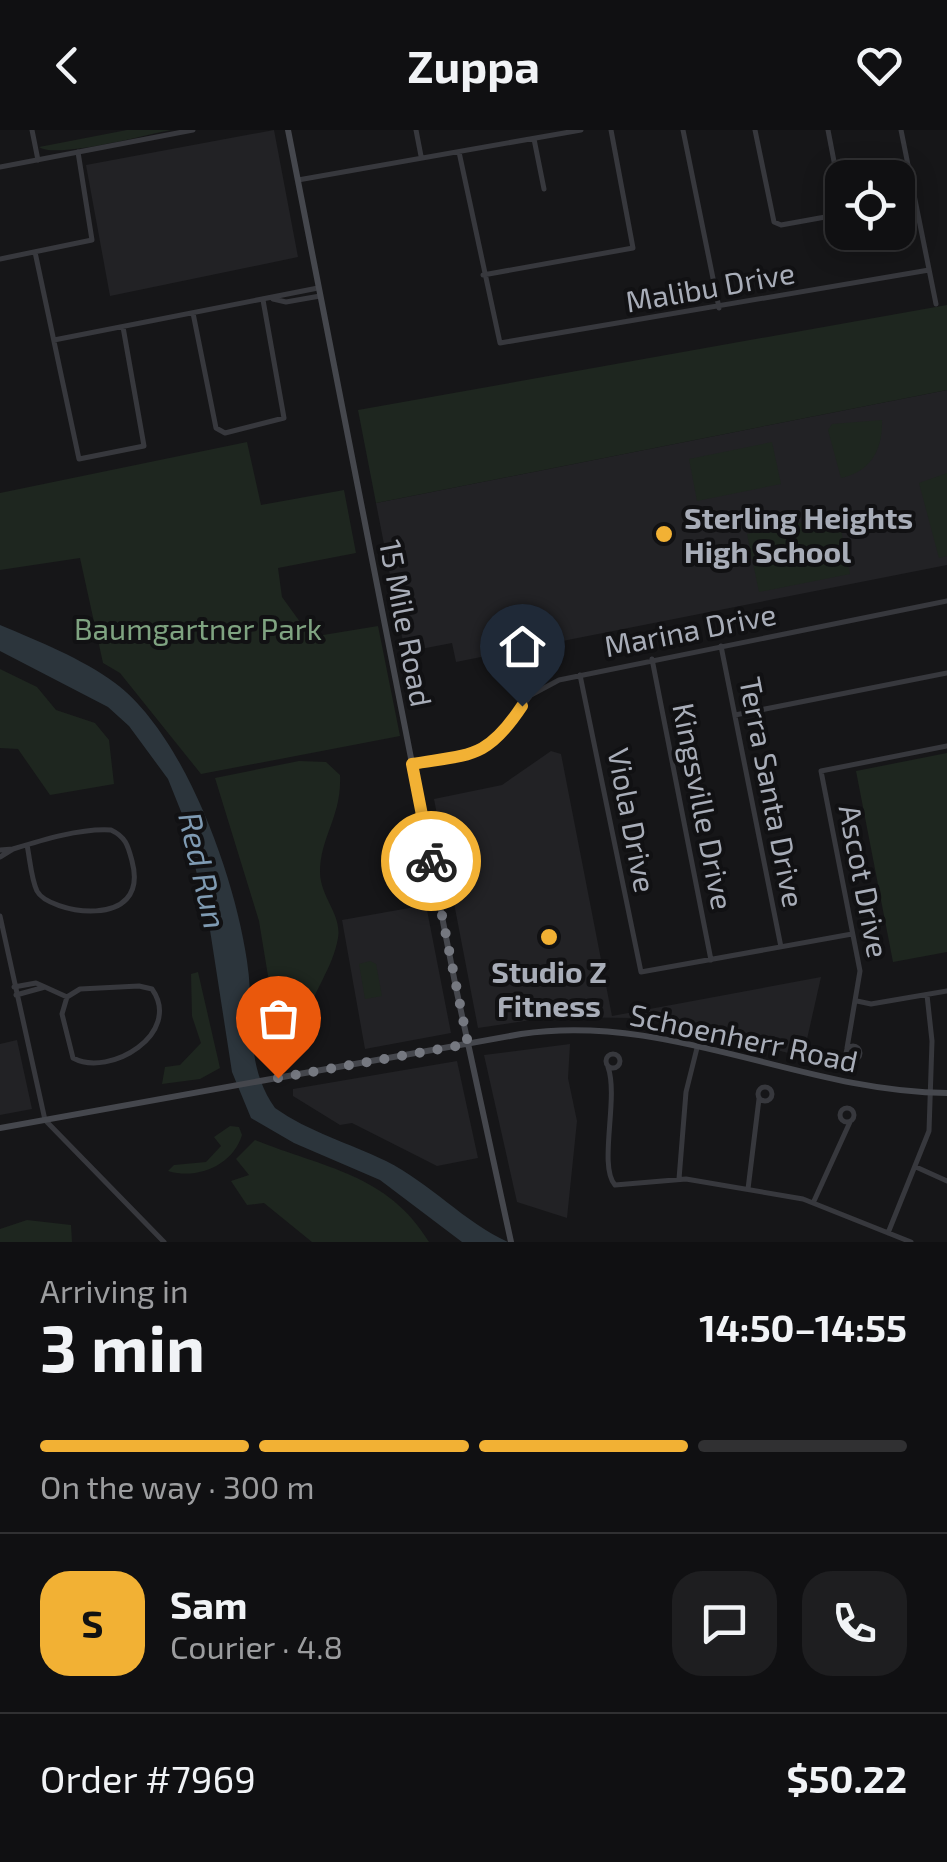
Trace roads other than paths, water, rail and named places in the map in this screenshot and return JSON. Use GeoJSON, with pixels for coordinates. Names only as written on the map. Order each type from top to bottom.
{"type":"FeatureCollection","features":[{"type":"Feature","properties":{"kind":"main road","name":"15 Mile Road"},"geometry":{"type":"LineString","coordinates":[[288,130],[468,1044],[511,1241]]}},
{"type":"Feature","properties":{"kind":"main road","name":"Schoenherr Road"},"geometry":{"type":"LineString","coordinates":[[0,1128],[468,1044],[580,1030],[638,1033],[698,1044],[858,1085],[947,1092]]}},
{"type":"Feature","properties":{"kind":"street"},"geometry":{"type":"LineString","coordinates":[[32,130],[38,160]]}},
{"type":"Feature","properties":{"kind":"street"},"geometry":{"type":"LineString","coordinates":[[0,167],[194,130]]}},
{"type":"Feature","properties":{"kind":"street"},"geometry":{"type":"LineString","coordinates":[[416,130],[421,156]]}},
{"type":"Feature","properties":{"kind":"street"},"geometry":{"type":"LineString","coordinates":[[298,180],[581,130]]}},
{"type":"Feature","properties":{"kind":"street"},"geometry":{"type":"LineString","coordinates":[[459,152],[482,275],[633,248],[610,130]]}},
{"type":"Feature","properties":{"kind":"street"},"geometry":{"type":"LineString","coordinates":[[683,130],[719,308]]}},
{"type":"Feature","properties":{"kind":"street"},"geometry":{"type":"LineString","coordinates":[[756,130],[776,224],[825,217]]}},
{"type":"Feature","properties":{"kind":"street"},"geometry":{"type":"LineString","coordinates":[[828,130],[834,160]]}},
{"type":"Feature","properties":{"kind":"street"},"geometry":{"type":"LineString","coordinates":[[901,130],[936,304]]}},
{"type":"Feature","properties":{"kind":"street"},"geometry":{"type":"LineString","coordinates":[[534,139],[544,190]]}},
{"type":"Feature","properties":{"kind":"street"},"geometry":{"type":"LineString","coordinates":[[0,259],[94,237],[78,152]]}},
{"type":"Feature","properties":{"kind":"street"},"geometry":{"type":"LineString","coordinates":[[35,252],[79,459],[144,446],[124,327]]}},
{"type":"Feature","properties":{"kind":"street","name":"Malibu Drive"},"geometry":{"type":"LineString","coordinates":[[482,275],[498,342],[929,270]]}},
{"type":"Feature","properties":{"kind":"street"},"geometry":{"type":"LineString","coordinates":[[54,340],[319,292]]}},
{"type":"Feature","properties":{"kind":"street"},"geometry":{"type":"LineString","coordinates":[[193,314],[220,432],[284,418],[263,300]]}},
{"type":"Feature","properties":{"kind":"street","name":"Marina Drive"},"geometry":{"type":"LineString","coordinates":[[412,764],[484,750],[502,736],[531,696],[554,682],[580,674],[947,601]]}},
{"type":"Feature","properties":{"kind":"street","name":"Terra Santa Drive"},"geometry":{"type":"LineString","coordinates":[[721,646],[781,948]]}},
{"type":"Feature","properties":{"kind":"street","name":"Kingsville Drive"},"geometry":{"type":"LineString","coordinates":[[652,659],[712,962]]}},
{"type":"Feature","properties":{"kind":"street","name":"Viola Drive"},"geometry":{"type":"LineString","coordinates":[[580,674],[642,974],[712,962]]}},
{"type":"Feature","properties":{"kind":"street"},"geometry":{"type":"LineString","coordinates":[[735,715],[947,674]]}},
{"type":"Feature","properties":{"kind":"street","name":"Ascot Drive"},"geometry":{"type":"LineString","coordinates":[[850,1044],[860,980],[821,771],[947,746]]}},
{"type":"Feature","properties":{"kind":"street"},"geometry":{"type":"LineString","coordinates":[[0,853],[27,845],[102,830],[116,832],[127,843],[135,888],[124,904],[108,910],[49,902],[36,889],[27,845]]}},
{"type":"Feature","properties":{"kind":"street"},"geometry":{"type":"LineString","coordinates":[[0,916],[45,1120],[164,1242]]}},
{"type":"Feature","properties":{"kind":"street"},"geometry":{"type":"LineString","coordinates":[[712,962],[852,934]]}},
{"type":"Feature","properties":{"kind":"street"},"geometry":{"type":"LineString","coordinates":[[14,987],[36,983],[67,997]]}},
{"type":"Feature","properties":{"kind":"street"},"geometry":{"type":"LineString","coordinates":[[16,995],[46,986]]}},
{"type":"Feature","properties":{"kind":"street"},"geometry":{"type":"LineString","coordinates":[[144,987],[158,999],[156,1024],[145,1044],[133,1052],[82,1063],[71,1055],[62,1020],[67,997],[80,989],[144,987]]}},
{"type":"Feature","properties":{"kind":"street"},"geometry":{"type":"LineString","coordinates":[[857,1001],[872,1004],[947,991]]}},
{"type":"Feature","properties":{"kind":"street"},"geometry":{"type":"LineString","coordinates":[[888,1232],[930,1131],[926,995]]}},
{"type":"Feature","properties":{"kind":"street"},"geometry":{"type":"LineString","coordinates":[[679,1180],[686,1092],[698,1044]]}},
{"type":"Feature","properties":{"kind":"street"},"geometry":{"type":"LineString","coordinates":[[610,1076],[620,1060],[614,1054],[607,1057],[611,1182],[624,1187],[679,1180],[814,1201],[910,1242]]}},
{"type":"Feature","properties":{"kind":"street"},"geometry":{"type":"LineString","coordinates":[[608,1066],[616,1068]]}},
{"type":"Feature","properties":{"kind":"street"},"geometry":{"type":"LineString","coordinates":[[748,1190],[761,1108],[759,1089],[766,1087],[772,1094],[761,1108]]}},
{"type":"Feature","properties":{"kind":"street"},"geometry":{"type":"LineString","coordinates":[[759,1099],[768,1101]]}},
{"type":"Feature","properties":{"kind":"street"},"geometry":{"type":"LineString","coordinates":[[814,1201],[844,1129],[855,1114],[849,1108],[840,1112],[844,1129]]}},
{"type":"Feature","properties":{"kind":"street"},"geometry":{"type":"LineString","coordinates":[[842,1120],[850,1122]]}},
{"type":"Feature","properties":{"kind":"street"},"geometry":{"type":"LineString","coordinates":[[916,1168],[947,1180]]}},
{"type":"Feature","properties":{"kind":"water","name":"Red Run"},"geometry":{"type":"Polygon","coordinates":[[[0,625],[75,658],[115,683],[140,706],[184,772],[203,810],[231,889],[247,961],[254,1055],[265,1091],[275,1108],[402,1170],[508,1242],[462,1242],[380,1180],[294,1143],[251,1118],[232,1072],[210,930],[184,819],[168,779],[129,726],[108,707],[0,651],[0,625]]]}},
{"type":"Feature","properties":{"kind":"place","name":"Sterling Heights High School"},"geometry":{"type":"Point","coordinates":[664,534]}},
{"type":"Feature","properties":{"kind":"place","name":"Studio Z Fitness"},"geometry":{"type":"Point","coordinates":[549,937]}},
{"type":"Feature","properties":{"kind":"park label","name":"Baumgartner Park"},"geometry":{"type":"Point","coordinates":[198,628]}}]}
